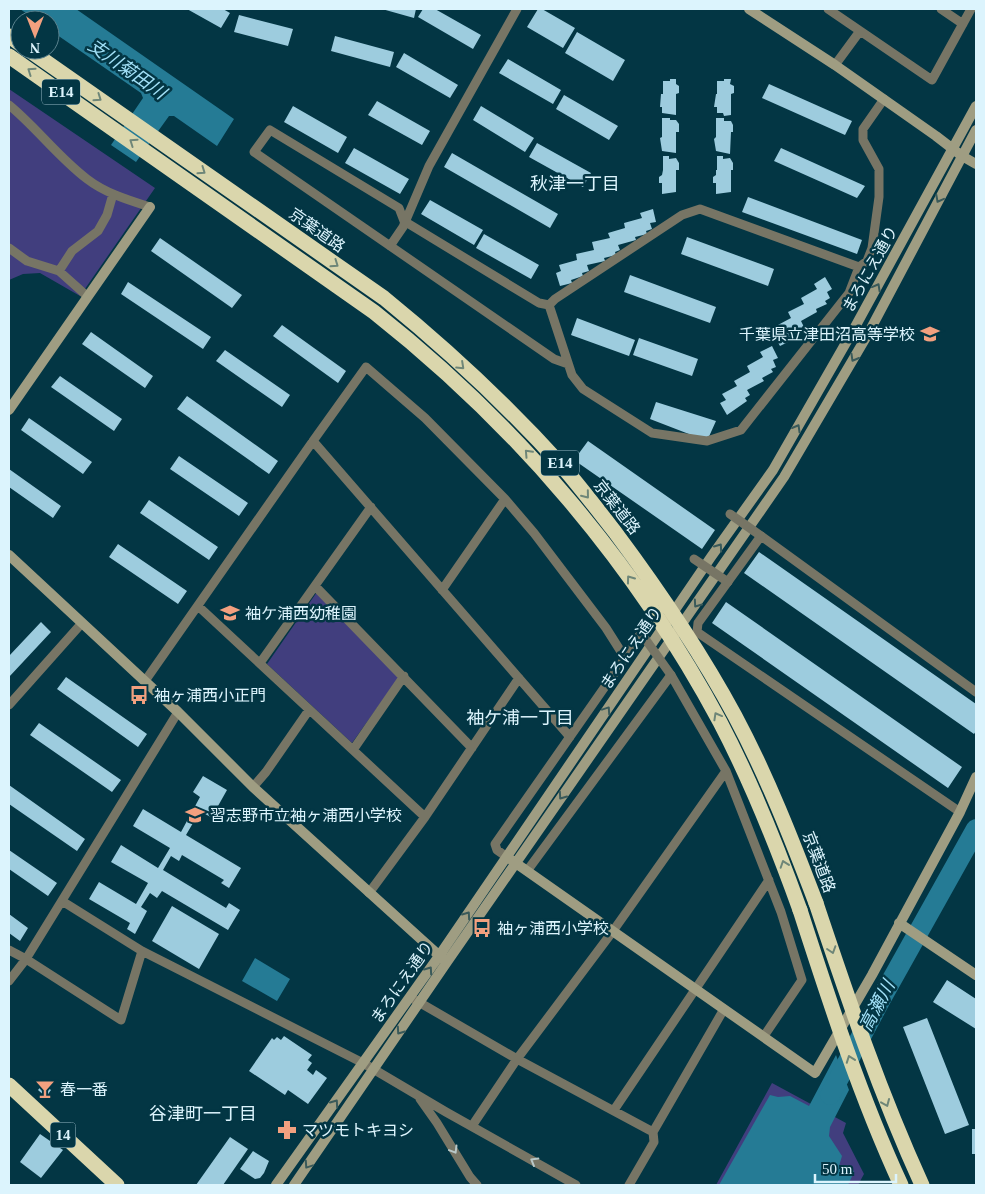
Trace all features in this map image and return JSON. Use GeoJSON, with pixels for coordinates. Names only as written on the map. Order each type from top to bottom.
{"type":"FeatureCollection","features":[{"type":"Feature","properties":{"kind":"highway","name":"京葉道路"},"geometry":{"type":"LineString","coordinates":[[9,56],[374,312],[415,344],[460,384],[518,442],[588,521],[668,634],[720,723],[744,772],[781,857],[836,1022],[885,1151],[901,1185]]}},
{"type":"Feature","properties":{"kind":"highway","name":"京葉道路"},"geometry":{"type":"LineString","coordinates":[[43,60],[384,298],[428,335],[515,416],[564,468],[631,553],[678,619],[735,717],[778,808],[816,903],[880,1086],[922,1185]]}},
{"type":"Feature","properties":{"kind":"highway","name":"14"},"geometry":{"type":"LineString","coordinates":[[9,1085],[117,1185]]}},
{"type":"Feature","properties":{"kind":"street"},"geometry":{"type":"LineString","coordinates":[[390,246],[403,227],[429,166],[517,9]]}},
{"type":"Feature","properties":{"kind":"street"},"geometry":{"type":"LineString","coordinates":[[749,9],[884,99],[962,156],[976,164]]}},
{"type":"Feature","properties":{"kind":"street"},"geometry":{"type":"LineString","coordinates":[[828,9],[932,80],[971,9]]}},
{"type":"Feature","properties":{"kind":"street"},"geometry":{"type":"LineString","coordinates":[[941,9],[963,24]]}},
{"type":"Feature","properties":{"kind":"street"},"geometry":{"type":"LineString","coordinates":[[834,65],[860,31]]}},
{"type":"Feature","properties":{"kind":"street"},"geometry":{"type":"LineString","coordinates":[[549,305],[572,375],[583,389],[652,433],[707,441],[741,430],[849,293],[860,267],[867,261],[872,248],[879,198],[879,169],[864,140],[863,129],[884,99]]}},
{"type":"Feature","properties":{"kind":"street"},"geometry":{"type":"LineString","coordinates":[[9,104],[87,179],[113,194],[150,207],[9,410]]}},
{"type":"Feature","properties":{"kind":"street","name":"まろにえ通り"},"geometry":{"type":"LineString","coordinates":[[294,1185],[419,1003],[443,959],[678,619],[772,470],[855,327],[976,106]]}},
{"type":"Feature","properties":{"kind":"street"},"geometry":{"type":"LineString","coordinates":[[549,305],[539,303],[404,221],[399,208],[270,130],[254,152],[554,359],[568,364]]}},
{"type":"Feature","properties":{"kind":"street","name":"まろにえ通り"},"geometry":{"type":"LineString","coordinates":[[511,860],[678,619],[784,477],[868,334],[976,130]]}},
{"type":"Feature","properties":{"kind":"street"},"geometry":{"type":"LineString","coordinates":[[59,272],[72,251],[98,231],[107,215],[113,194]]}},
{"type":"Feature","properties":{"kind":"street"},"geometry":{"type":"LineString","coordinates":[[549,305],[555,299],[682,215],[700,209],[860,267]]}},
{"type":"Feature","properties":{"kind":"street"},"geometry":{"type":"LineString","coordinates":[[9,248],[28,261],[59,272],[87,296]]}},
{"type":"Feature","properties":{"kind":"street"},"geometry":{"type":"LineString","coordinates":[[145,681],[312,441],[366,367],[425,418],[505,499],[534,533],[606,628],[625,658]]}},
{"type":"Feature","properties":{"kind":"street"},"geometry":{"type":"LineString","coordinates":[[312,441],[570,737]]}},
{"type":"Feature","properties":{"kind":"street"},"geometry":{"type":"LineString","coordinates":[[442,590],[505,499]]}},
{"type":"Feature","properties":{"kind":"street"},"geometry":{"type":"LineString","coordinates":[[260,663],[370,507]]}},
{"type":"Feature","properties":{"kind":"street"},"geometry":{"type":"LineString","coordinates":[[730,514],[976,692]]}},
{"type":"Feature","properties":{"kind":"street"},"geometry":{"type":"LineString","coordinates":[[761,536],[698,623],[697,632],[960,812]]}},
{"type":"Feature","properties":{"kind":"street"},"geometry":{"type":"LineString","coordinates":[[9,555],[178,712],[254,787],[443,959]]}},
{"type":"Feature","properties":{"kind":"street"},"geometry":{"type":"LineString","coordinates":[[694,559],[728,582]]}},
{"type":"Feature","properties":{"kind":"street"},"geometry":{"type":"LineString","coordinates":[[316,586],[472,748]]}},
{"type":"Feature","properties":{"kind":"street"},"geometry":{"type":"LineString","coordinates":[[198,606],[425,817]]}},
{"type":"Feature","properties":{"kind":"street"},"geometry":{"type":"LineString","coordinates":[[9,705],[82,623]]}},
{"type":"Feature","properties":{"kind":"street"},"geometry":{"type":"LineString","coordinates":[[764,1036],[802,980],[781,912],[726,771],[671,675],[641,634],[495,844],[497,850],[815,1073],[902,925],[976,777]]}},
{"type":"Feature","properties":{"kind":"street"},"geometry":{"type":"LineString","coordinates":[[527,871],[671,675]]}},
{"type":"Feature","properties":{"kind":"street"},"geometry":{"type":"LineString","coordinates":[[353,750],[404,676]]}},
{"type":"Feature","properties":{"kind":"street"},"geometry":{"type":"LineString","coordinates":[[369,893],[425,817],[520,678]]}},
{"type":"Feature","properties":{"kind":"street"},"geometry":{"type":"LineString","coordinates":[[254,787],[309,710]]}},
{"type":"Feature","properties":{"kind":"street"},"geometry":{"type":"LineString","coordinates":[[9,981],[26,959],[62,902],[112,817],[178,712]]}},
{"type":"Feature","properties":{"kind":"street"},"geometry":{"type":"LineString","coordinates":[[472,1126],[517,1059],[613,931],[726,771]]}},
{"type":"Feature","properties":{"kind":"street"},"geometry":{"type":"LineString","coordinates":[[614,1110],[768,880]]}},
{"type":"Feature","properties":{"kind":"street"},"geometry":{"type":"LineString","coordinates":[[62,902],[142,951],[363,1063],[576,1185]]}},
{"type":"Feature","properties":{"kind":"street"},"geometry":{"type":"LineString","coordinates":[[902,925],[976,975]]}},
{"type":"Feature","properties":{"kind":"street"},"geometry":{"type":"LineString","coordinates":[[9,950],[121,1020],[142,951]]}},
{"type":"Feature","properties":{"kind":"street","name":"まろにえ通り"},"geometry":{"type":"LineString","coordinates":[[276,1185],[410,997],[443,959]]}},
{"type":"Feature","properties":{"kind":"street"},"geometry":{"type":"LineString","coordinates":[[410,997],[517,1059],[653,1132]]}},
{"type":"Feature","properties":{"kind":"street"},"geometry":{"type":"LineString","coordinates":[[629,1185],[654,1142],[653,1132],[724,1009]]}},
{"type":"Feature","properties":{"kind":"street"},"geometry":{"type":"LineString","coordinates":[[417,1095],[437,1122],[470,1177],[477,1185]]}},
{"type":"Feature","properties":{"kind":"street"},"geometry":{"type":"LineString","coordinates":[[437,1122],[446,1112]]}},
{"type":"Feature","properties":{"kind":"shaded area"},"geometry":{"type":"Polygon","coordinates":[[[9,89],[155,188],[80,296],[40,273],[23,274],[9,280],[9,89]]]}},
{"type":"Feature","properties":{"kind":"shaded area"},"geometry":{"type":"Polygon","coordinates":[[[317,592],[399,677],[352,743],[267,664],[317,592]]]}},
{"type":"Feature","properties":{"kind":"shaded area"},"geometry":{"type":"Polygon","coordinates":[[[772,1083],[846,1123],[843,1133],[864,1174],[858,1185],[716,1185],[772,1083]]]}},
{"type":"Feature","properties":{"kind":"water","name":"支川菊田川"},"geometry":{"type":"Polygon","coordinates":[[[20,9],[76,9],[234,119],[217,146],[174,116],[169,116],[136,162],[111,145],[143,98],[141,93],[60,37],[60,10],[20,9]]]}},
{"type":"Feature","properties":{"kind":"water"},"geometry":{"type":"Polygon","coordinates":[[[255,958],[290,979],[277,1001],[242,981],[255,958]]]}},
{"type":"Feature","properties":{"kind":"water"},"geometry":{"type":"Polygon","coordinates":[[[836,1055],[849,1090],[830,1127],[829,1136],[842,1156],[839,1166],[842,1168],[851,1166],[854,1172],[848,1185],[719,1185],[770,1095],[778,1097],[790,1096],[809,1106],[836,1055]]]}},
{"type":"Feature","properties":{"kind":"building"},"geometry":{"type":"Polygon","coordinates":[[[187,9],[223,9],[230,13],[221,28],[187,9]]]}},
{"type":"Feature","properties":{"kind":"building"},"geometry":{"type":"Polygon","coordinates":[[[382,9],[416,9],[414,18],[382,9]]]}},
{"type":"Feature","properties":{"kind":"building"},"geometry":{"type":"Polygon","coordinates":[[[423,9],[435,9],[481,35],[473,49],[418,17],[423,9]]]}},
{"type":"Feature","properties":{"kind":"building"},"geometry":{"type":"Polygon","coordinates":[[[538,9],[542,9],[575,28],[563,48],[527,27],[538,9]]]}},
{"type":"Feature","properties":{"kind":"building"},"geometry":{"type":"Polygon","coordinates":[[[239,15],[293,29],[288,46],[234,32],[239,15]]]}},
{"type":"Feature","properties":{"kind":"building"},"geometry":{"type":"Polygon","coordinates":[[[577,32],[625,60],[613,81],[565,53],[577,32]]]}},
{"type":"Feature","properties":{"kind":"building"},"geometry":{"type":"Polygon","coordinates":[[[335,36],[394,52],[390,67],[331,51],[335,36]]]}},
{"type":"Feature","properties":{"kind":"building"},"geometry":{"type":"Polygon","coordinates":[[[404,53],[458,85],[450,98],[396,67],[404,53]]]}},
{"type":"Feature","properties":{"kind":"building"},"geometry":{"type":"Polygon","coordinates":[[[508,59],[561,90],[553,104],[499,73],[508,59]]]}},
{"type":"Feature","properties":{"kind":"building"},"geometry":{"type":"Polygon","coordinates":[[[670,79],[676,79],[676,84],[679,86],[679,93],[676,94],[676,115],[662,113],[662,107],[660,107],[663,81],[670,81],[670,79]]]}},
{"type":"Feature","properties":{"kind":"building"},"geometry":{"type":"Polygon","coordinates":[[[724,79],[731,79],[730,84],[734,86],[734,93],[731,94],[731,115],[724,116],[723,113],[717,113],[717,107],[714,107],[717,81],[724,81],[724,79]]]}},
{"type":"Feature","properties":{"kind":"building"},"geometry":{"type":"Polygon","coordinates":[[[769,84],[852,121],[845,135],[762,98],[769,84]]]}},
{"type":"Feature","properties":{"kind":"building"},"geometry":{"type":"Polygon","coordinates":[[[564,95],[618,126],[609,140],[556,109],[564,95]]]}},
{"type":"Feature","properties":{"kind":"building"},"geometry":{"type":"Polygon","coordinates":[[[377,101],[430,131],[422,145],[368,115],[377,101]]]}},
{"type":"Feature","properties":{"kind":"building"},"geometry":{"type":"Polygon","coordinates":[[[293,106],[347,137],[338,153],[284,122],[293,106]]]}},
{"type":"Feature","properties":{"kind":"building"},"geometry":{"type":"Polygon","coordinates":[[[481,106],[534,138],[525,152],[473,120],[481,106]]]}},
{"type":"Feature","properties":{"kind":"building"},"geometry":{"type":"Polygon","coordinates":[[[662,118],[676,120],[679,124],[679,132],[676,132],[676,153],[662,151],[660,138],[662,137],[662,118]]]}},
{"type":"Feature","properties":{"kind":"building"},"geometry":{"type":"Polygon","coordinates":[[[716,118],[724,118],[724,121],[731,121],[733,125],[730,154],[716,151],[714,139],[716,137],[716,118]]]}},
{"type":"Feature","properties":{"kind":"building"},"geometry":{"type":"Polygon","coordinates":[[[537,143],[591,173],[583,187],[529,157],[537,143]]]}},
{"type":"Feature","properties":{"kind":"building"},"geometry":{"type":"Polygon","coordinates":[[[354,148],[409,179],[400,194],[345,163],[354,148]]]}},
{"type":"Feature","properties":{"kind":"building"},"geometry":{"type":"Polygon","coordinates":[[[781,148],[865,186],[857,198],[774,161],[781,148]]]}},
{"type":"Feature","properties":{"kind":"building"},"geometry":{"type":"Polygon","coordinates":[[[452,153],[558,214],[550,228],[444,167],[452,153]]]}},
{"type":"Feature","properties":{"kind":"building"},"geometry":{"type":"Polygon","coordinates":[[[663,156],[669,156],[669,159],[676,158],[679,163],[679,170],[676,170],[676,192],[662,194],[662,183],[659,183],[659,177],[662,175],[663,170],[663,156]]]}},
{"type":"Feature","properties":{"kind":"building"},"geometry":{"type":"Polygon","coordinates":[[[717,156],[723,156],[723,159],[730,158],[733,163],[733,170],[731,170],[731,192],[716,194],[716,183],[713,183],[713,177],[716,175],[717,170],[717,156]]]}},
{"type":"Feature","properties":{"kind":"building"},"geometry":{"type":"Polygon","coordinates":[[[748,197],[862,240],[857,254],[742,212],[748,197]]]}},
{"type":"Feature","properties":{"kind":"building"},"geometry":{"type":"Polygon","coordinates":[[[430,200],[483,230],[474,245],[421,214],[430,200]]]}},
{"type":"Feature","properties":{"kind":"building"},"geometry":{"type":"Polygon","coordinates":[[[653,209],[656,222],[650,223],[652,229],[646,231],[647,234],[635,237],[636,240],[618,245],[620,250],[615,252],[616,255],[604,258],[605,261],[587,265],[589,271],[582,273],[583,276],[571,280],[572,283],[560,286],[556,273],[561,271],[559,265],[577,260],[576,254],[594,250],[592,242],[610,238],[608,233],[625,228],[624,223],[642,218],[640,213],[653,209]]]}},
{"type":"Feature","properties":{"kind":"building"},"geometry":{"type":"Polygon","coordinates":[[[484,234],[539,265],[531,279],[476,248],[484,234]]]}},
{"type":"Feature","properties":{"kind":"building"},"geometry":{"type":"Polygon","coordinates":[[[687,237],[774,269],[768,286],[681,254],[687,237]]]}},
{"type":"Feature","properties":{"kind":"building"},"geometry":{"type":"Polygon","coordinates":[[[160,238],[242,295],[232,308],[151,251],[160,238]]]}},
{"type":"Feature","properties":{"kind":"building"},"geometry":{"type":"Polygon","coordinates":[[[630,275],[716,307],[710,323],[624,292],[630,275]]]}},
{"type":"Feature","properties":{"kind":"building"},"geometry":{"type":"Polygon","coordinates":[[[825,277],[832,289],[827,292],[830,298],[825,301],[827,304],[816,309],[817,312],[801,321],[804,327],[799,329],[801,332],[790,338],[792,340],[780,346],[774,335],[779,332],[776,326],[791,318],[788,312],[804,304],[801,298],[817,289],[814,284],[825,277]]]}},
{"type":"Feature","properties":{"kind":"building"},"geometry":{"type":"Polygon","coordinates":[[[128,282],[211,337],[203,349],[121,294],[128,282]]]}},
{"type":"Feature","properties":{"kind":"building"},"geometry":{"type":"Polygon","coordinates":[[[577,318],[635,340],[629,356],[571,335],[577,318]]]}},
{"type":"Feature","properties":{"kind":"building"},"geometry":{"type":"Polygon","coordinates":[[[282,325],[346,371],[338,383],[273,336],[282,325]]]}},
{"type":"Feature","properties":{"kind":"building"},"geometry":{"type":"Polygon","coordinates":[[[91,332],[153,376],[145,388],[82,344],[91,332]]]}},
{"type":"Feature","properties":{"kind":"building"},"geometry":{"type":"Polygon","coordinates":[[[639,338],[698,359],[692,376],[633,355],[639,338]]]}},
{"type":"Feature","properties":{"kind":"building"},"geometry":{"type":"Polygon","coordinates":[[[772,346],[778,358],[773,360],[776,367],[771,369],[773,372],[762,378],[764,381],[747,390],[750,395],[745,398],[747,401],[727,415],[720,403],[726,400],[722,394],[737,386],[734,381],[750,372],[747,366],[763,357],[760,352],[772,346]]]}},
{"type":"Feature","properties":{"kind":"building"},"geometry":{"type":"Polygon","coordinates":[[[225,350],[290,395],[282,407],[216,361],[225,350]]]}},
{"type":"Feature","properties":{"kind":"building"},"geometry":{"type":"Polygon","coordinates":[[[60,376],[122,419],[114,431],[51,387],[60,376]]]}},
{"type":"Feature","properties":{"kind":"building"},"geometry":{"type":"Polygon","coordinates":[[[187,396],[278,461],[269,474],[177,409],[187,396]]]}},
{"type":"Feature","properties":{"kind":"building"},"geometry":{"type":"Polygon","coordinates":[[[656,402],[716,421],[707,441],[650,419],[656,402]]]}},
{"type":"Feature","properties":{"kind":"building"},"geometry":{"type":"Polygon","coordinates":[[[29,418],[92,462],[83,474],[21,430],[29,418]]]}},
{"type":"Feature","properties":{"kind":"building"},"geometry":{"type":"Polygon","coordinates":[[[588,441],[715,530],[702,549],[574,460],[588,441]]]}},
{"type":"Feature","properties":{"kind":"building"},"geometry":{"type":"Polygon","coordinates":[[[179,456],[248,503],[239,516],[170,469],[179,456]]]}},
{"type":"Feature","properties":{"kind":"building"},"geometry":{"type":"Polygon","coordinates":[[[9,469],[61,506],[53,518],[9,487],[9,469]]]}},
{"type":"Feature","properties":{"kind":"building"},"geometry":{"type":"Polygon","coordinates":[[[149,500],[218,547],[209,560],[140,513],[149,500]]]}},
{"type":"Feature","properties":{"kind":"building"},"geometry":{"type":"Polygon","coordinates":[[[118,544],[187,591],[178,604],[109,557],[118,544]]]}},
{"type":"Feature","properties":{"kind":"building"},"geometry":{"type":"Polygon","coordinates":[[[759,552],[976,704],[976,731],[974,734],[744,573],[759,552]]]}},
{"type":"Feature","properties":{"kind":"building"},"geometry":{"type":"Polygon","coordinates":[[[726,602],[962,767],[948,788],[712,623],[726,602]]]}},
{"type":"Feature","properties":{"kind":"building"},"geometry":{"type":"Polygon","coordinates":[[[41,622],[51,632],[9,677],[9,656],[41,622]]]}},
{"type":"Feature","properties":{"kind":"building"},"geometry":{"type":"Polygon","coordinates":[[[66,677],[147,734],[138,747],[57,689],[66,677]]]}},
{"type":"Feature","properties":{"kind":"building"},"geometry":{"type":"Polygon","coordinates":[[[39,723],[121,780],[112,792],[30,735],[39,723]]]}},
{"type":"Feature","properties":{"kind":"building"},"geometry":{"type":"Polygon","coordinates":[[[203,776],[227,790],[218,806],[221,807],[214,819],[200,811],[186,835],[241,868],[229,888],[221,883],[224,880],[182,855],[179,861],[171,856],[163,870],[226,908],[229,903],[240,910],[228,930],[162,891],[157,898],[150,893],[141,907],[147,911],[135,934],[127,929],[130,923],[89,899],[99,882],[136,904],[148,883],[111,862],[121,845],[158,868],[170,848],[133,826],[143,809],[181,832],[200,797],[193,792],[203,776]]]}},
{"type":"Feature","properties":{"kind":"building"},"geometry":{"type":"Polygon","coordinates":[[[9,785],[85,839],[77,851],[9,804],[9,785]]]}},
{"type":"Feature","properties":{"kind":"building"},"geometry":{"type":"Polygon","coordinates":[[[9,850],[57,883],[48,896],[9,869],[9,850]]]}},
{"type":"Feature","properties":{"kind":"building"},"geometry":{"type":"Polygon","coordinates":[[[172,906],[219,934],[199,969],[152,941],[172,906]]]}},
{"type":"Feature","properties":{"kind":"building"},"geometry":{"type":"Polygon","coordinates":[[[9,914],[28,928],[20,941],[9,933],[9,914]]]}},
{"type":"Feature","properties":{"kind":"building"},"geometry":{"type":"Polygon","coordinates":[[[947,980],[976,999],[976,1029],[933,1002],[947,980]]]}},
{"type":"Feature","properties":{"kind":"building"},"geometry":{"type":"Polygon","coordinates":[[[927,1018],[969,1125],[945,1134],[903,1027],[927,1018]]]}},
{"type":"Feature","properties":{"kind":"building"},"geometry":{"type":"Polygon","coordinates":[[[284,1036],[312,1055],[308,1060],[312,1063],[307,1070],[313,1075],[316,1070],[327,1078],[308,1104],[288,1090],[285,1095],[249,1071],[272,1038],[274,1040],[277,1037],[281,1040],[284,1036]]]}},
{"type":"Feature","properties":{"kind":"building"},"geometry":{"type":"Polygon","coordinates":[[[43,1084],[51,1090],[46,1097],[38,1090],[43,1084]]]}},
{"type":"Feature","properties":{"kind":"building"},"geometry":{"type":"Polygon","coordinates":[[[972,1129],[976,1129],[976,1154],[972,1154],[972,1129]]]}},
{"type":"Feature","properties":{"kind":"building"},"geometry":{"type":"Polygon","coordinates":[[[40,1134],[63,1150],[41,1178],[20,1162],[40,1134]]]}},
{"type":"Feature","properties":{"kind":"building"},"geometry":{"type":"Polygon","coordinates":[[[230,1137],[248,1149],[223,1185],[196,1185],[230,1137]]]}},
{"type":"Feature","properties":{"kind":"building"},"geometry":{"type":"Polygon","coordinates":[[[253,1151],[269,1161],[264,1173],[260,1178],[255,1179],[240,1169],[253,1151]]]}},
{"type":"Feature","properties":{"kind":"waterway","name":"高瀬川"},"geometry":{"type":"LineString","coordinates":[[830,1095],[976,829]]}},
{"type":"Feature","properties":{"kind":"place","name":"千葉県立津田沼高等学校"},"geometry":{"type":"Point","coordinates":[930,334]}},
{"type":"Feature","properties":{"kind":"place","name":"袖ケ浦西幼稚園"},"geometry":{"type":"Point","coordinates":[230,613]}},
{"type":"Feature","properties":{"kind":"place","name":"袖ヶ浦西小正門"},"geometry":{"type":"Point","coordinates":[139,695]}},
{"type":"Feature","properties":{"kind":"place","name":"習志野市立袖ヶ浦西小学校"},"geometry":{"type":"Point","coordinates":[195,815]}},
{"type":"Feature","properties":{"kind":"place","name":"袖ヶ浦西小学校"},"geometry":{"type":"Point","coordinates":[482,928]}},
{"type":"Feature","properties":{"kind":"place","name":"春一番"},"geometry":{"type":"Point","coordinates":[45,1089]}},
{"type":"Feature","properties":{"kind":"place","name":"マツモトキヨシ"},"geometry":{"type":"Point","coordinates":[287,1130]}},
{"type":"Feature","properties":{"kind":"district","name":"秋津一丁目"},"geometry":{"type":"Point","coordinates":[575,184]}},
{"type":"Feature","properties":{"kind":"district","name":"袖ケ浦一丁目"},"geometry":{"type":"Point","coordinates":[520,718]}},
{"type":"Feature","properties":{"kind":"district","name":"谷津町一丁目"},"geometry":{"type":"Point","coordinates":[203,1114]}}]}
